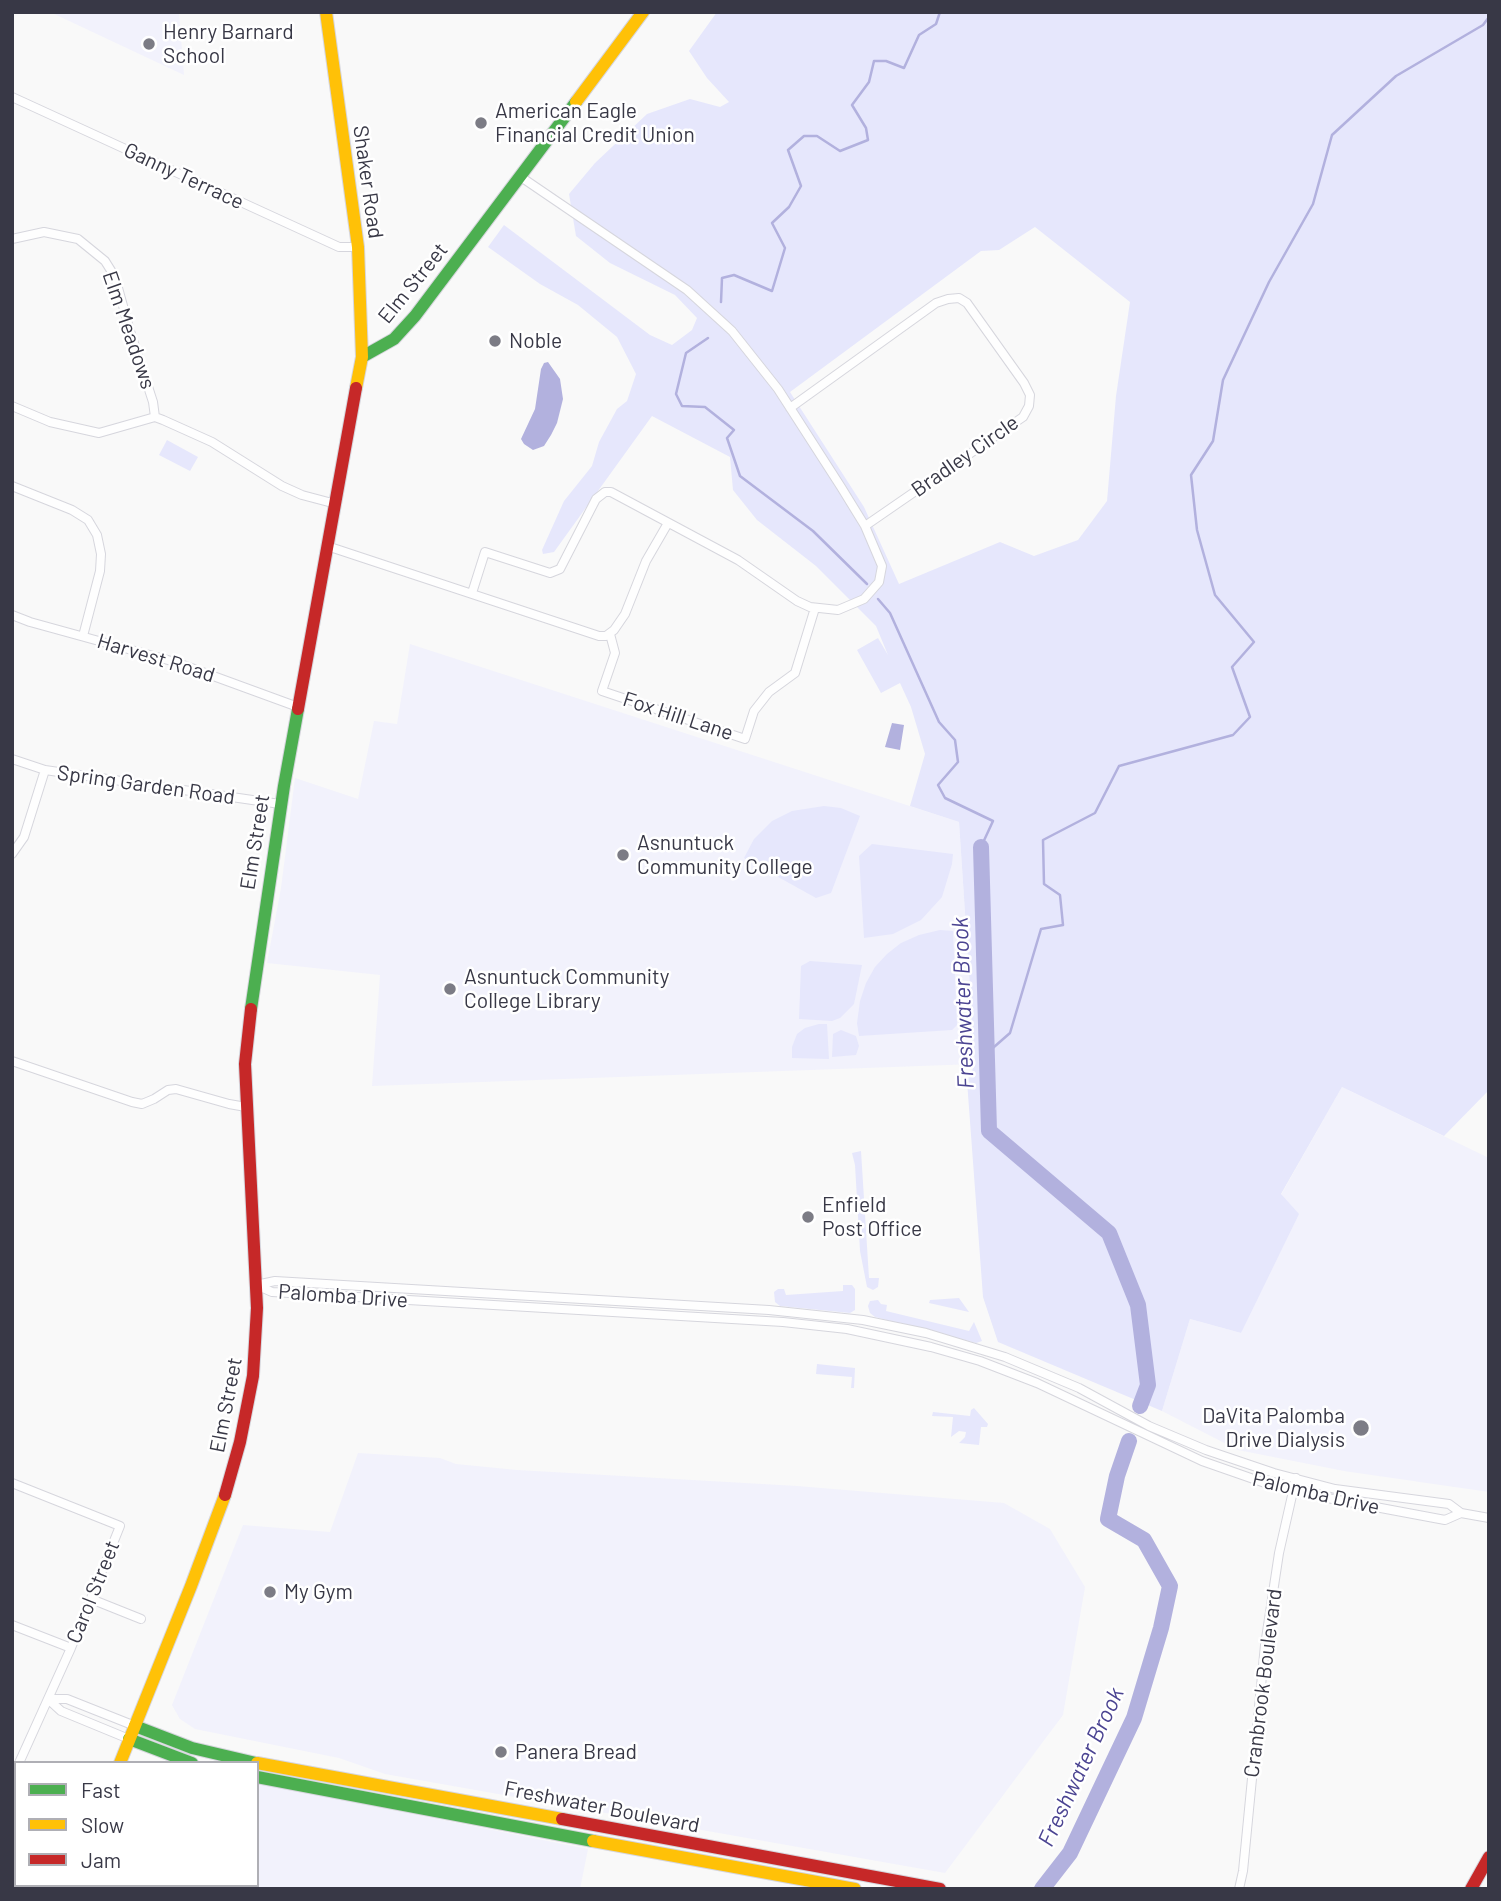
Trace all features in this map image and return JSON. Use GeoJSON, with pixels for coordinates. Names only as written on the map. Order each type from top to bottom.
{"type":"FeatureCollection","features":[{"type":"Feature","properties":{"kind":"street","name":"Shaker Road"},"geometry":{"type":"LineString","coordinates":[[326,12],[358,247],[362,357]]}},
{"type":"Feature","properties":{"kind":"street","name":"Elm Street"},"geometry":{"type":"LineString","coordinates":[[121,1761],[191,1586],[234,1464],[253,1376],[256,1285],[246,1061],[254,977],[281,804],[362,357],[394,339],[415,316],[643,12]]}},
{"type":"Feature","properties":{"kind":"street","name":"Ganny Terrace"},"geometry":{"type":"LineString","coordinates":[[12,97],[339,247],[358,247]]}},
{"type":"Feature","properties":{"kind":"street"},"geometry":{"type":"LineString","coordinates":[[472,593],[485,552],[550,573],[560,569],[596,499],[605,492],[611,492],[738,560],[797,601],[815,608],[838,610],[864,599],[879,582],[882,566],[865,526],[790,408],[732,331],[687,290],[521,177]]}},
{"type":"Feature","properties":{"kind":"street","name":"Elm Meadows"},"geometry":{"type":"LineString","coordinates":[[12,239],[44,232],[78,239],[105,261],[115,277],[153,402],[155,418]]}},
{"type":"Feature","properties":{"kind":"street","name":"Bradley Circle"},"geometry":{"type":"LineString","coordinates":[[790,408],[936,303],[948,299],[959,298],[967,303],[1024,383],[1030,395],[1029,406],[1023,417],[865,526]]}},
{"type":"Feature","properties":{"kind":"street","name":"Elm Meadows"},"geometry":{"type":"LineString","coordinates":[[12,406],[50,422],[99,433],[155,418],[212,442],[282,486],[302,495],[336,504]]}},
{"type":"Feature","properties":{"kind":"street"},"geometry":{"type":"LineString","coordinates":[[12,486],[72,510],[89,520],[97,535],[101,554],[100,571],[83,636]]}},
{"type":"Feature","properties":{"kind":"street"},"geometry":{"type":"LineString","coordinates":[[327,546],[599,636],[610,634],[625,614],[646,561],[668,523]]}},
{"type":"Feature","properties":{"kind":"street","name":"Fox Hill Lane"},"geometry":{"type":"LineString","coordinates":[[610,634],[615,653],[602,691],[745,739],[754,711],[769,692],[795,673],[815,608]]}},
{"type":"Feature","properties":{"kind":"street","name":"Harvest Road"},"geometry":{"type":"LineString","coordinates":[[12,615],[175,662],[298,707]]}},
{"type":"Feature","properties":{"kind":"street","name":"Spring Garden Road"},"geometry":{"type":"LineString","coordinates":[[12,759],[45,770],[281,804]]}},
{"type":"Feature","properties":{"kind":"street"},"geometry":{"type":"LineString","coordinates":[[12,854],[24,837],[45,770]]}},
{"type":"Feature","properties":{"kind":"street"},"geometry":{"type":"LineString","coordinates":[[12,1061],[142,1104],[176,1088],[246,1107]]}},
{"type":"Feature","properties":{"kind":"street","name":"Palomba Drive"},"geometry":{"type":"LineString","coordinates":[[256,1285],[275,1281],[769,1310],[863,1320],[926,1333],[995,1354],[1079,1388],[1149,1426],[1263,1469],[1335,1489],[1449,1504],[1461,1513],[1489,1518]]}},
{"type":"Feature","properties":{"kind":"street","name":"Palomba Drive"},"geometry":{"type":"LineString","coordinates":[[256,1285],[272,1292],[783,1322],[862,1332],[931,1347],[991,1366],[1037,1383],[1202,1461],[1293,1490],[1445,1520],[1461,1513]]}},
{"type":"Feature","properties":{"kind":"street"},"geometry":{"type":"LineString","coordinates":[[673,1305],[681,1317]]}},
{"type":"Feature","properties":{"kind":"street"},"geometry":{"type":"LineString","coordinates":[[862,1332],[863,1320]]}},
{"type":"Feature","properties":{"kind":"street"},"geometry":{"type":"LineString","coordinates":[[991,1366],[995,1354]]}},
{"type":"Feature","properties":{"kind":"street"},"geometry":{"type":"LineString","coordinates":[[1174,1448],[1179,1438]]}},
{"type":"Feature","properties":{"kind":"street","name":"Cranbrook Boulevard"},"geometry":{"type":"LineString","coordinates":[[1239,1889],[1265,1645],[1279,1553],[1296,1478]]}},
{"type":"Feature","properties":{"kind":"street","name":"Carol Street"},"geometry":{"type":"LineString","coordinates":[[12,1483],[120,1526],[71,1648],[20,1761]]}},
{"type":"Feature","properties":{"kind":"street"},"geometry":{"type":"LineString","coordinates":[[91,1599],[141,1619]]}},
{"type":"Feature","properties":{"kind":"street"},"geometry":{"type":"LineString","coordinates":[[12,1625],[71,1648]]}},
{"type":"Feature","properties":{"kind":"street"},"geometry":{"type":"LineString","coordinates":[[48,1699],[61,1711],[187,1761]]}},
{"type":"Feature","properties":{"kind":"street","name":"Freshwater Boulevard"},"geometry":{"type":"LineString","coordinates":[[48,1699],[67,1699],[192,1748],[248,1761]]}},
{"type":"Feature","properties":{"kind":"street","name":"Freshwater Boulevard"},"geometry":{"type":"LineString","coordinates":[[259,1763],[940,1889]]}},
{"type":"Feature","properties":{"kind":"street","name":"Freshwater Boulevard"},"geometry":{"type":"LineString","coordinates":[[259,1777],[855,1889]]}},
{"type":"Feature","properties":{"kind":"street"},"geometry":{"type":"LineString","coordinates":[[577,1838],[581,1823]]}},
{"type":"Feature","properties":{"kind":"street"},"geometry":{"type":"LineString","coordinates":[[1471,1889],[1487,1860]]}},
{"type":"Feature","properties":{"kind":"street"},"geometry":{"type":"LineString","coordinates":[[1481,1889],[1487,1860]]}},
{"type":"Feature","properties":{"kind":"street"},"geometry":{"type":"LineString","coordinates":[[837,1885],[840,1870]]}},
{"type":"Feature","properties":{"kind":"shaded area","name":"Henry Barnard School"},"geometry":{"type":"Polygon","coordinates":[[[50,12],[179,12],[184,75],[50,12]]]}},
{"type":"Feature","properties":{"kind":"shaded area"},"geometry":{"type":"Polygon","coordinates":[[[717,12],[1489,12],[1489,1090],[1444,1136],[1342,1087],[1281,1194],[1299,1214],[1241,1333],[1190,1319],[1162,1411],[998,1342],[983,1297],[967,1081],[975,1064],[959,822],[910,806],[925,754],[911,707],[900,683],[881,693],[857,650],[878,638],[888,655],[876,626],[816,566],[757,520],[733,490],[730,457],[652,416],[554,552],[543,554],[542,550],[564,501],[592,466],[599,442],[617,409],[627,401],[636,374],[617,337],[578,305],[540,284],[488,247],[504,225],[650,335],[672,345],[692,330],[697,318],[675,295],[610,263],[576,236],[569,194],[595,163],[647,114],[690,99],[720,107],[729,102],[707,78],[689,51],[717,12]],[[1035,227],[999,250],[981,251],[790,392],[864,507],[899,584],[1000,542],[1034,556],[1078,540],[1107,501],[1116,396],[1130,302],[1035,227]]]}},
{"type":"Feature","properties":{"kind":"shaded area"},"geometry":{"type":"Polygon","coordinates":[[[167,440],[198,457],[190,471],[159,455],[167,440]]]}},
{"type":"Feature","properties":{"kind":"shaded area","name":"Asnuntuck Community College"},"geometry":{"type":"Polygon","coordinates":[[[410,644],[959,822],[975,1064],[372,1086],[380,975],[267,963],[281,888],[295,778],[358,799],[374,721],[397,724],[410,644]]]}},
{"type":"Feature","properties":{"kind":"shaded area"},"geometry":{"type":"Polygon","coordinates":[[[824,806],[841,808],[860,816],[831,893],[816,898],[744,858],[754,839],[772,821],[792,811],[824,806]]]}},
{"type":"Feature","properties":{"kind":"shaded area"},"geometry":{"type":"Polygon","coordinates":[[[872,844],[953,854],[942,897],[921,920],[893,934],[864,938],[859,856],[872,844]]]}},
{"type":"Feature","properties":{"kind":"shaded area"},"geometry":{"type":"Polygon","coordinates":[[[940,930],[953,931],[957,1025],[952,1030],[859,1036],[857,1023],[860,1001],[875,967],[901,943],[940,930]]]}},
{"type":"Feature","properties":{"kind":"shaded area"},"geometry":{"type":"Polygon","coordinates":[[[810,961],[862,965],[854,1004],[840,1018],[832,1021],[799,1019],[801,966],[810,961]]]}},
{"type":"Feature","properties":{"kind":"shaded area"},"geometry":{"type":"Polygon","coordinates":[[[827,1024],[829,1059],[792,1058],[792,1047],[797,1034],[805,1028],[827,1024]]]}},
{"type":"Feature","properties":{"kind":"shaded area"},"geometry":{"type":"Polygon","coordinates":[[[841,1030],[856,1036],[859,1046],[856,1055],[832,1057],[833,1034],[841,1030]]]}},
{"type":"Feature","properties":{"kind":"shaded area"},"geometry":{"type":"Polygon","coordinates":[[[1342,1087],[1489,1158],[1489,1492],[1344,1471],[1238,1450],[1162,1411],[1190,1319],[1241,1333],[1281,1195],[1342,1087]]]}},
{"type":"Feature","properties":{"kind":"shaded area"},"geometry":{"type":"Polygon","coordinates":[[[861,1151],[869,1278],[879,1278],[878,1287],[873,1290],[867,1287],[860,1251],[852,1153],[861,1151]]]}},
{"type":"Feature","properties":{"kind":"shaded area"},"geometry":{"type":"Polygon","coordinates":[[[843,1285],[852,1285],[855,1289],[855,1310],[850,1313],[780,1306],[775,1302],[774,1292],[778,1289],[784,1289],[786,1295],[843,1291],[843,1285]]]}},
{"type":"Feature","properties":{"kind":"shaded area"},"geometry":{"type":"Polygon","coordinates":[[[959,1298],[969,1312],[929,1303],[930,1300],[959,1298]]]}},
{"type":"Feature","properties":{"kind":"shaded area"},"geometry":{"type":"Polygon","coordinates":[[[878,1300],[887,1305],[886,1311],[969,1331],[974,1322],[982,1341],[976,1343],[875,1317],[868,1306],[870,1301],[878,1300]]]}},
{"type":"Feature","properties":{"kind":"shaded area"},"geometry":{"type":"Polygon","coordinates":[[[817,1364],[855,1368],[854,1388],[851,1388],[852,1377],[816,1374],[817,1364]]]}},
{"type":"Feature","properties":{"kind":"shaded area"},"geometry":{"type":"Polygon","coordinates":[[[974,1408],[988,1424],[987,1427],[981,1427],[979,1445],[959,1443],[966,1432],[959,1431],[951,1437],[953,1417],[932,1416],[933,1412],[970,1416],[974,1408]]]}},
{"type":"Feature","properties":{"kind":"shaded area"},"geometry":{"type":"Polygon","coordinates":[[[358,1453],[440,1458],[456,1464],[517,1470],[797,1486],[1004,1503],[1050,1529],[1085,1587],[1063,1715],[945,1873],[385,1774],[339,1758],[195,1729],[180,1719],[172,1705],[243,1525],[330,1532],[358,1453]]]}},
{"type":"Feature","properties":{"kind":"shaded area"},"geometry":{"type":"Polygon","coordinates":[[[259,1783],[588,1849],[580,1889],[93,1889],[259,1887],[259,1783]]]}},
{"type":"Feature","properties":{"kind":"water"},"geometry":{"type":"Polygon","coordinates":[[[548,362],[560,379],[563,399],[551,435],[544,446],[533,450],[521,439],[535,409],[541,369],[544,363],[548,362]]]}},
{"type":"Feature","properties":{"kind":"water"},"geometry":{"type":"Polygon","coordinates":[[[892,723],[904,725],[900,750],[885,747],[892,723]]]}},
{"type":"Feature","properties":{"kind":"waterway","name":"Freshwater Brook"},"geometry":{"type":"LineString","coordinates":[[721,302],[722,278],[734,275],[772,291],[785,248],[772,223],[789,207],[801,186],[788,150],[804,136],[817,136],[840,151],[868,140],[866,128],[852,105],[869,82],[874,61],[886,61],[904,68],[919,35],[936,24],[940,12]]}},
{"type":"Feature","properties":{"kind":"waterway"},"geometry":{"type":"LineString","coordinates":[[986,1054],[1010,1033],[1041,929],[1063,925],[1060,895],[1044,884],[1043,840],[1095,813],[1119,766],[1233,735],[1250,717],[1232,667],[1254,642],[1215,595],[1197,530],[1191,475],[1213,441],[1223,380],[1269,282],[1313,204],[1332,135],[1396,76],[1483,25],[1489,17]]}},
{"type":"Feature","properties":{"kind":"waterway","name":"Freshwater Brook"},"geometry":{"type":"LineString","coordinates":[[708,338],[686,353],[676,394],[682,406],[705,407],[734,430],[727,438],[740,476],[813,531],[867,584]]}},
{"type":"Feature","properties":{"kind":"waterway","name":"Freshwater Brook"},"geometry":{"type":"LineString","coordinates":[[878,599],[890,613],[939,722],[955,740],[958,762],[938,785],[945,798],[993,821],[981,847]]}},
{"type":"Feature","properties":{"kind":"waterway","name":"Freshwater Brook"},"geometry":{"type":"LineString","coordinates":[[981,847],[989,1131],[1109,1233],[1138,1305],[1148,1385],[1140,1406]]}},
{"type":"Feature","properties":{"kind":"waterway","name":"Freshwater Brook"},"geometry":{"type":"LineString","coordinates":[[1042,1889],[1070,1853],[1134,1718],[1161,1628],[1170,1586],[1144,1540],[1108,1519],[1117,1476],[1129,1441]]}},
{"type":"Feature","properties":{"kind":"traffic: fast"},"geometry":{"type":"LineString","coordinates":[[362,357],[394,339],[415,316],[576,102]]}},
{"type":"Feature","properties":{"kind":"traffic: fast"},"geometry":{"type":"LineString","coordinates":[[251,1009],[298,709]]}},
{"type":"Feature","properties":{"kind":"traffic: fast"},"geometry":{"type":"LineString","coordinates":[[135,1726],[192,1748],[247,1761]]}},
{"type":"Feature","properties":{"kind":"traffic: fast"},"geometry":{"type":"LineString","coordinates":[[129,1739],[187,1761]]}},
{"type":"Feature","properties":{"kind":"traffic: fast"},"geometry":{"type":"LineString","coordinates":[[259,1777],[593,1841]]}},
{"type":"Feature","properties":{"kind":"traffic: slow"},"geometry":{"type":"LineString","coordinates":[[326,12],[358,247],[362,357],[356,388]]}},
{"type":"Feature","properties":{"kind":"traffic: slow"},"geometry":{"type":"LineString","coordinates":[[576,102],[643,12]]}},
{"type":"Feature","properties":{"kind":"traffic: slow"},"geometry":{"type":"LineString","coordinates":[[121,1761],[225,1495]]}},
{"type":"Feature","properties":{"kind":"traffic: slow"},"geometry":{"type":"LineString","coordinates":[[259,1763],[562,1819]]}},
{"type":"Feature","properties":{"kind":"traffic: slow"},"geometry":{"type":"LineString","coordinates":[[593,1841],[855,1889]]}},
{"type":"Feature","properties":{"kind":"traffic: jam"},"geometry":{"type":"LineString","coordinates":[[298,709],[356,388]]}},
{"type":"Feature","properties":{"kind":"traffic: jam"},"geometry":{"type":"LineString","coordinates":[[225,1495],[240,1442],[253,1376],[257,1308],[245,1064],[251,1009]]}},
{"type":"Feature","properties":{"kind":"traffic: jam"},"geometry":{"type":"LineString","coordinates":[[562,1819],[940,1889]]}},
{"type":"Feature","properties":{"kind":"traffic: jam"},"geometry":{"type":"LineString","coordinates":[[1471,1889],[1489,1857]]}},
{"type":"Feature","properties":{"kind":"place","name":"Henry Barnard School"},"geometry":{"type":"Point","coordinates":[149,44]}},
{"type":"Feature","properties":{"kind":"place","name":"American Eagle Financial Credit Union"},"geometry":{"type":"Point","coordinates":[481,123]}},
{"type":"Feature","properties":{"kind":"place","name":"Noble"},"geometry":{"type":"Point","coordinates":[495,341]}},
{"type":"Feature","properties":{"kind":"place","name":"Asnuntuck Community College"},"geometry":{"type":"Point","coordinates":[623,855]}},
{"type":"Feature","properties":{"kind":"place","name":"Asnuntuck Community College Library"},"geometry":{"type":"Point","coordinates":[450,989]}},
{"type":"Feature","properties":{"kind":"place","name":"Enfield Post Office"},"geometry":{"type":"Point","coordinates":[808,1217]}},
{"type":"Feature","properties":{"kind":"place","name":"DaVita Palomba Drive Dialysis"},"geometry":{"type":"Point","coordinates":[1361,1428]}},
{"type":"Feature","properties":{"kind":"place","name":"My Gym"},"geometry":{"type":"Point","coordinates":[270,1592]}},
{"type":"Feature","properties":{"kind":"place","name":"Panera Bread"},"geometry":{"type":"Point","coordinates":[501,1752]}}]}
